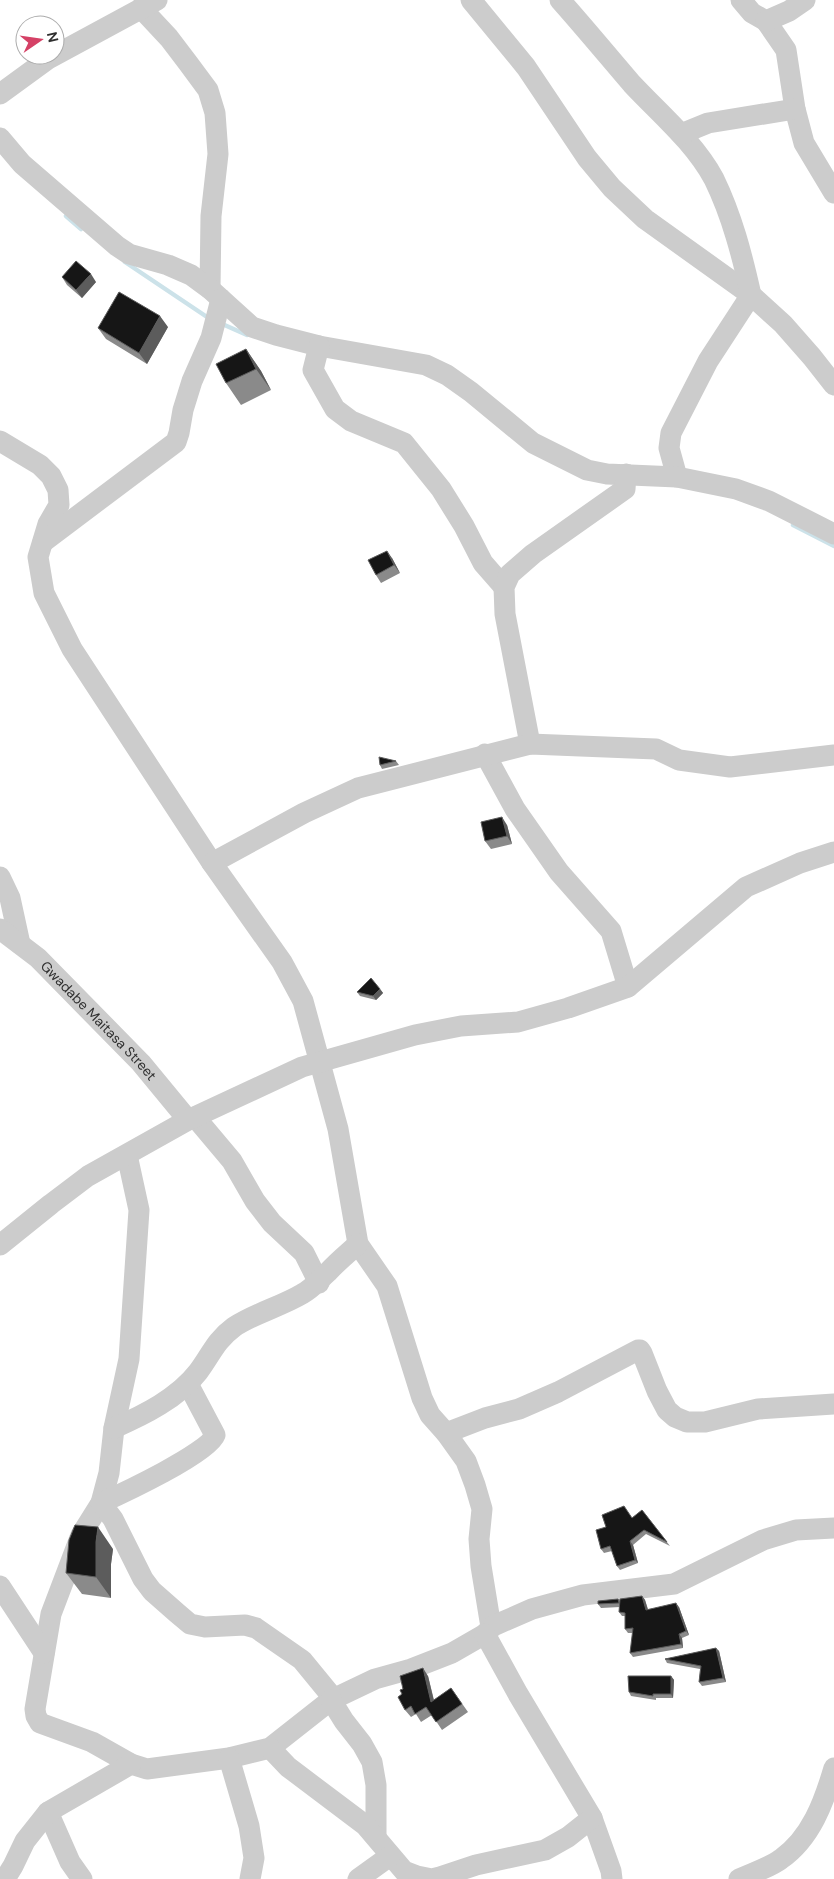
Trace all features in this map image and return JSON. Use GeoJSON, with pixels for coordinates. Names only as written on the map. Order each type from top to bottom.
{"type":"FeatureCollection","features":[{"type":"Feature","properties":{"kind":"street"},"geometry":{"type":"LineString","coordinates":[[472,0],[526,67],[587,158],[612,188],[645,219],[751,295],[783,324],[834,385]]}},
{"type":"Feature","properties":{"kind":"street"},"geometry":{"type":"LineString","coordinates":[[560,0],[632,84],[689,142],[712,177],[727,208],[743,260],[751,295],[708,361],[671,433],[669,448],[677,477]]}},
{"type":"Feature","properties":{"kind":"street"},"geometry":{"type":"LineString","coordinates":[[741,0],[752,13],[766,22],[786,50],[795,109],[804,143],[834,193]]}},
{"type":"Feature","properties":{"kind":"street"},"geometry":{"type":"LineString","coordinates":[[766,22],[789,11],[805,0]]}},
{"type":"Feature","properties":{"kind":"street"},"geometry":{"type":"LineString","coordinates":[[0,94],[48,59],[149,4],[169,38],[208,90],[215,113],[218,154],[211,216],[215,294],[211,338],[192,381],[183,410],[180,433],[176,442],[43,542]]}},
{"type":"Feature","properties":{"kind":"street"},"geometry":{"type":"LineString","coordinates":[[681,134],[708,123],[795,109]]}},
{"type":"Feature","properties":{"kind":"street"},"geometry":{"type":"LineString","coordinates":[[0,138],[22,164],[129,254],[168,265],[191,275],[252,327],[276,336],[319,346],[426,365],[447,375],[471,392],[533,443],[587,470],[607,474],[626,482],[677,477],[736,488],[769,501],[834,534]]}},
{"type":"Feature","properties":{"kind":"street"},"geometry":{"type":"LineString","coordinates":[[319,346],[313,370],[335,409],[351,421],[404,443],[441,489],[464,526],[483,563],[504,587]]}},
{"type":"Feature","properties":{"kind":"street"},"geometry":{"type":"LineString","coordinates":[[812,357],[834,362]]}},
{"type":"Feature","properties":{"kind":"street"},"geometry":{"type":"LineString","coordinates":[[0,441],[40,465],[51,476],[58,490],[59,505],[48,524],[38,557],[44,593],[72,649],[212,863],[282,962],[303,1001],[338,1129],[358,1244],[387,1286],[422,1398],[430,1415],[446,1433],[466,1461],[482,1509],[479,1539],[490,1624],[489,1630],[518,1694],[592,1818],[611,1871],[612,1879]]}},
{"type":"Feature","properties":{"kind":"street"},"geometry":{"type":"LineString","coordinates":[[530,744],[504,614],[504,587],[510,574],[533,554],[626,482]]}},
{"type":"Feature","properties":{"kind":"street"},"geometry":{"type":"LineString","coordinates":[[212,863],[304,813],[358,788],[530,744],[656,749],[679,760],[730,767],[834,755]]}},
{"type":"Feature","properties":{"kind":"street"},"geometry":{"type":"LineString","coordinates":[[485,754],[515,809],[536,840],[559,872],[611,931],[628,986]]}},
{"type":"Feature","properties":{"kind":"street"},"geometry":{"type":"LineString","coordinates":[[0,1245],[88,1176],[192,1119],[302,1067],[415,1035],[461,1026],[518,1022],[568,1008],[628,986],[746,887],[834,852]]}},
{"type":"Feature","properties":{"kind":"street"},"geometry":{"type":"LineString","coordinates":[[0,877],[10,898],[8,939]]}},
{"type":"Feature","properties":{"kind":"street","name":"Gwadabe Maitasa Street"},"geometry":{"type":"LineString","coordinates":[[8,939],[38,958],[142,1063],[232,1161],[255,1201],[272,1224],[304,1254],[319,1283]]}},
{"type":"Feature","properties":{"kind":"street"},"geometry":{"type":"LineString","coordinates":[[127,1155],[139,1210],[129,1359],[114,1428],[109,1473],[101,1503],[81,1535],[51,1614],[35,1709],[40,1723],[92,1742],[131,1764],[147,1769],[229,1758],[270,1748],[333,1700],[375,1679],[411,1669],[452,1653],[489,1630],[532,1609],[583,1595],[674,1584],[763,1540],[796,1530],[834,1528]]}},
{"type":"Feature","properties":{"kind":"street"},"geometry":{"type":"LineString","coordinates":[[114,1428],[171,1398],[188,1384],[200,1370],[214,1345],[234,1327],[268,1309],[302,1295],[319,1283],[326,1273],[358,1244]]}},
{"type":"Feature","properties":{"kind":"street"},"geometry":{"type":"LineString","coordinates":[[446,1433],[485,1418],[519,1409],[558,1392],[638,1350],[642,1353],[657,1392],[667,1410],[675,1417],[687,1422],[705,1422],[758,1409],[834,1404]]}},
{"type":"Feature","properties":{"kind":"street"},"geometry":{"type":"LineString","coordinates":[[101,1503],[134,1489],[190,1456],[213,1439],[215,1435],[188,1384]]}},
{"type":"Feature","properties":{"kind":"street"},"geometry":{"type":"LineString","coordinates":[[101,1503],[113,1519],[143,1579],[152,1591],[190,1624],[205,1627],[245,1625],[256,1628],[302,1660],[333,1700],[344,1721],[362,1744],[372,1762],[376,1785],[376,1837]]}},
{"type":"Feature","properties":{"kind":"street"},"geometry":{"type":"LineString","coordinates":[[0,1586],[44,1653]]}},
{"type":"Feature","properties":{"kind":"street"},"geometry":{"type":"LineString","coordinates":[[270,1748],[288,1767],[366,1826],[404,1871],[417,1876],[432,1879],[494,1860],[523,1856],[545,1850],[568,1837],[592,1818]]}},
{"type":"Feature","properties":{"kind":"street"},"geometry":{"type":"LineString","coordinates":[[229,1758],[249,1826],[254,1858],[250,1879]]}},
{"type":"Feature","properties":{"kind":"street"},"geometry":{"type":"LineString","coordinates":[[13,1875],[25,1841],[48,1812],[131,1764]]}},
{"type":"Feature","properties":{"kind":"street"},"geometry":{"type":"LineString","coordinates":[[739,1879],[780,1860],[799,1843],[817,1816],[834,1768]]}},
{"type":"Feature","properties":{"kind":"street"},"geometry":{"type":"LineString","coordinates":[[48,1812],[70,1862],[82,1879]]}},
{"type":"Feature","properties":{"kind":"street"},"geometry":{"type":"LineString","coordinates":[[358,1879],[390,1856]]}},
{"type":"Feature","properties":{"kind":"building"},"geometry":{"type":"Polygon","coordinates":[[[76,261],[91,274],[76,290],[62,277],[76,261]]]}},
{"type":"Feature","properties":{"kind":"building"},"geometry":{"type":"Polygon","coordinates":[[[119,292],[160,316],[139,353],[98,328],[119,292]]]}},
{"type":"Feature","properties":{"kind":"building"},"geometry":{"type":"Polygon","coordinates":[[[246,349],[256,369],[226,383],[216,364],[246,349]]]}},
{"type":"Feature","properties":{"kind":"building"},"geometry":{"type":"Polygon","coordinates":[[[387,551],[394,565],[376,575],[368,560],[387,551]]]}},
{"type":"Feature","properties":{"kind":"building"},"geometry":{"type":"Polygon","coordinates":[[[379,757],[396,761],[380,765],[379,757]]]}},
{"type":"Feature","properties":{"kind":"building"},"geometry":{"type":"Polygon","coordinates":[[[502,817],[507,836],[485,841],[481,822],[502,817]]]}},
{"type":"Feature","properties":{"kind":"building"},"geometry":{"type":"Polygon","coordinates":[[[371,978],[380,989],[373,996],[357,992],[371,978]]]}},
{"type":"Feature","properties":{"kind":"building"},"geometry":{"type":"Polygon","coordinates":[[[624,1506],[632,1518],[642,1510],[667,1542],[644,1530],[630,1541],[635,1560],[617,1566],[610,1546],[601,1549],[596,1530],[606,1527],[602,1515],[624,1506]]]}},
{"type":"Feature","properties":{"kind":"building"},"geometry":{"type":"Polygon","coordinates":[[[75,1525],[98,1527],[96,1577],[66,1573],[69,1540],[75,1525]]]}},
{"type":"Feature","properties":{"kind":"building"},"geometry":{"type":"Polygon","coordinates":[[[642,1596],[646,1610],[676,1603],[686,1631],[679,1634],[681,1644],[630,1653],[633,1628],[625,1629],[625,1613],[619,1612],[620,1599],[642,1596]]]}},
{"type":"Feature","properties":{"kind":"building"},"geometry":{"type":"Polygon","coordinates":[[[618,1599],[619,1603],[598,1604],[598,1601],[618,1599]]]}},
{"type":"Feature","properties":{"kind":"building"},"geometry":{"type":"Polygon","coordinates":[[[716,1648],[723,1678],[699,1682],[701,1666],[665,1659],[716,1648]]]}},
{"type":"Feature","properties":{"kind":"building"},"geometry":{"type":"Polygon","coordinates":[[[423,1668],[431,1702],[451,1688],[462,1704],[436,1722],[426,1707],[415,1714],[411,1706],[405,1710],[398,1697],[402,1694],[400,1690],[403,1689],[400,1676],[423,1668]]]}},
{"type":"Feature","properties":{"kind":"building"},"geometry":{"type":"Polygon","coordinates":[[[628,1676],[671,1676],[671,1694],[653,1694],[653,1696],[629,1692],[628,1676]]]}},
{"type":"Feature","properties":{"kind":"waterway"},"geometry":{"type":"LineString","coordinates":[[66,216],[81,229]]}},
{"type":"Feature","properties":{"kind":"waterway"},"geometry":{"type":"LineString","coordinates":[[125,262],[210,319]]}},
{"type":"Feature","properties":{"kind":"waterway"},"geometry":{"type":"LineString","coordinates":[[220,323],[247,335]]}},
{"type":"Feature","properties":{"kind":"waterway"},"geometry":{"type":"LineString","coordinates":[[793,525],[834,546]]}}]}
